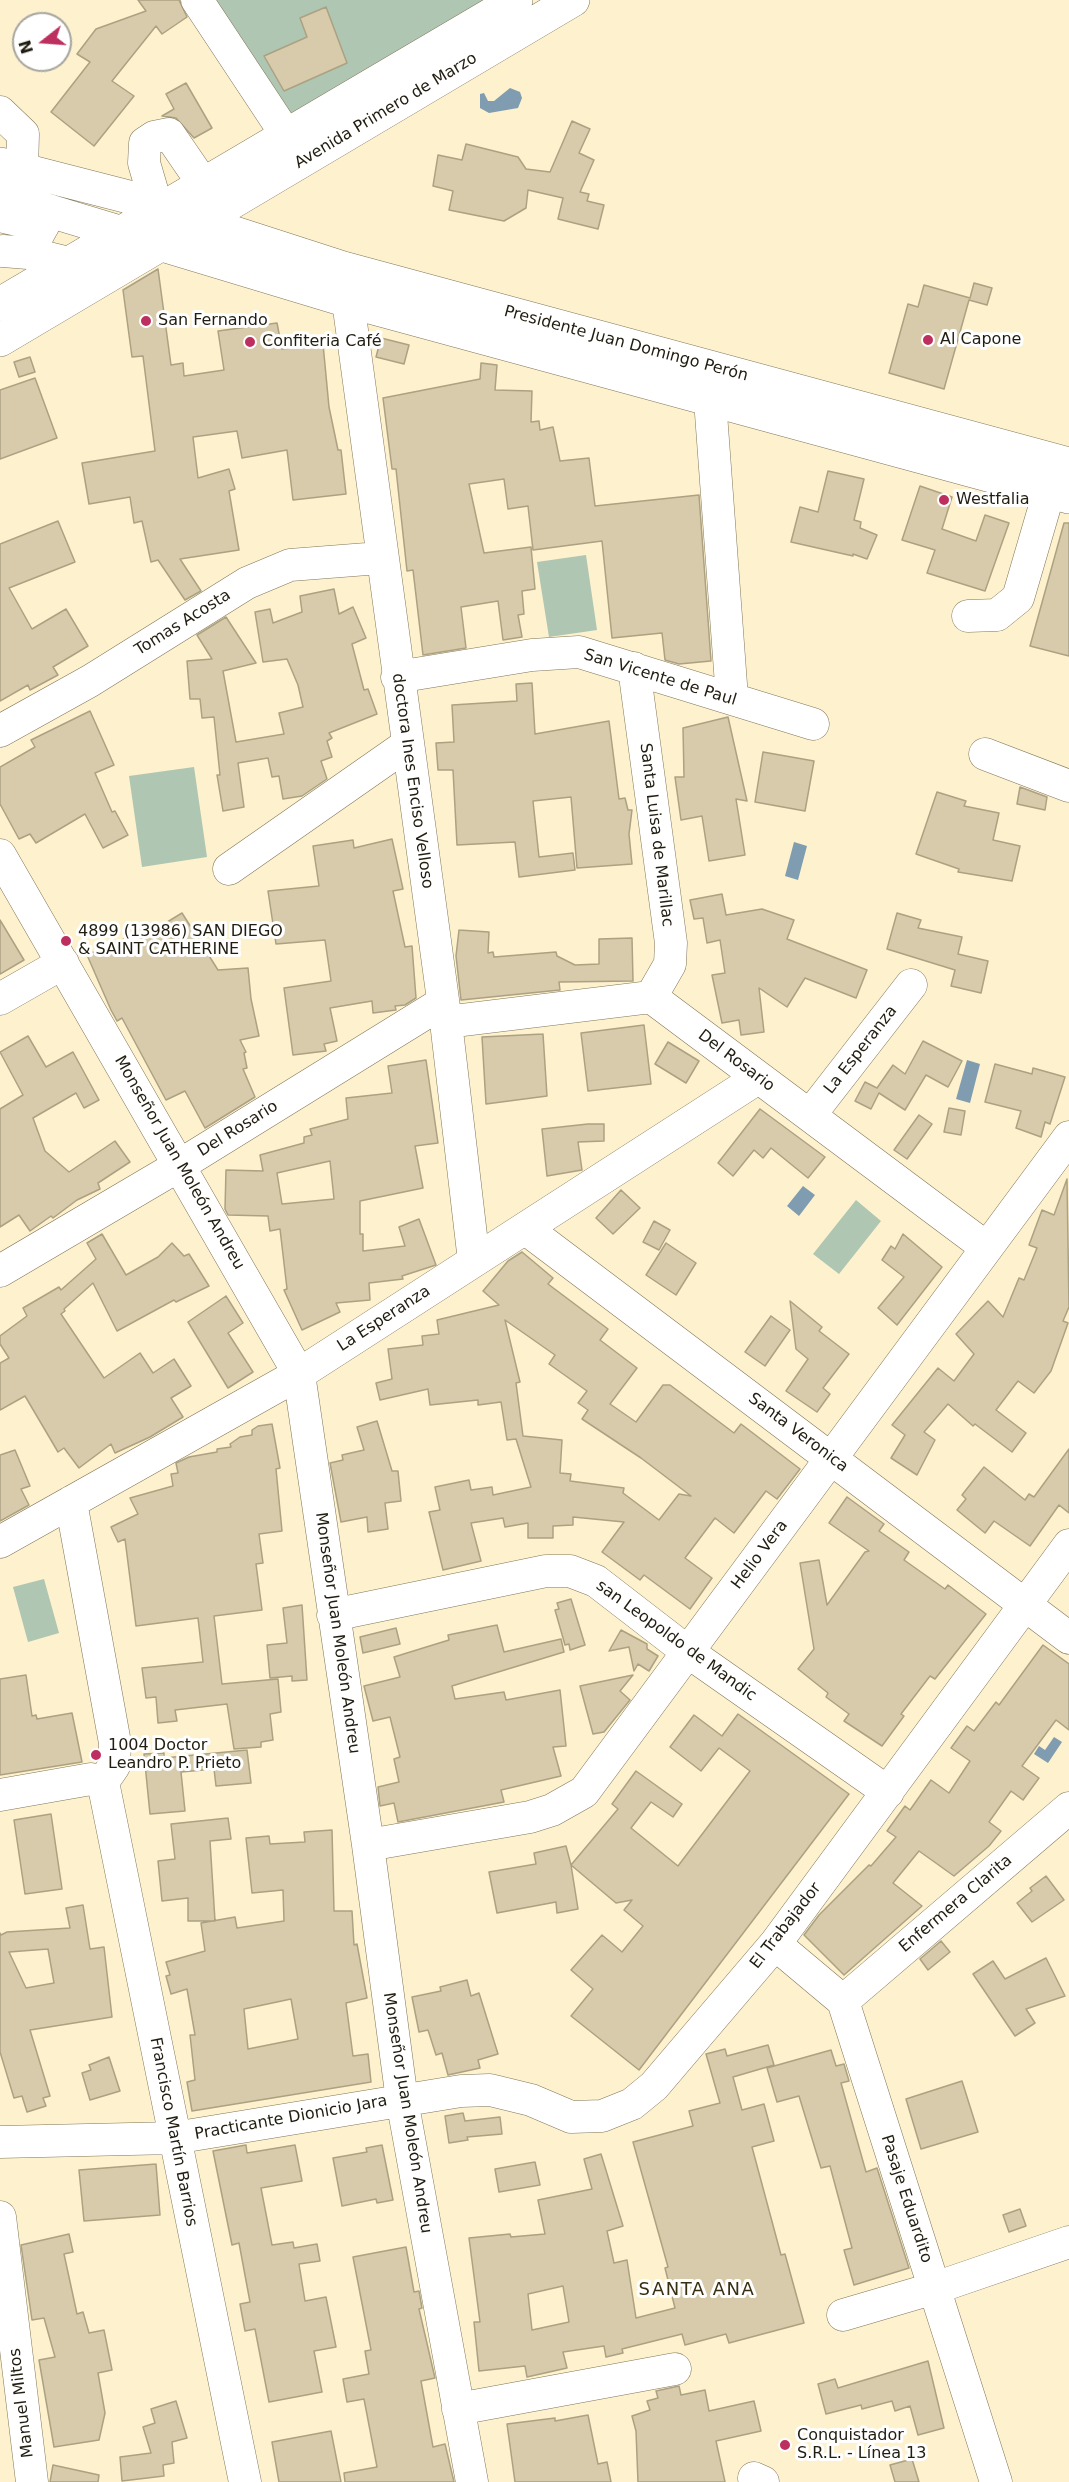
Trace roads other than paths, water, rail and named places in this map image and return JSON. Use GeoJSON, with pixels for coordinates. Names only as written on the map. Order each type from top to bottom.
{"type":"FeatureCollection","features":[{"type":"Feature","properties":{"kind":"main road","name":"Avenida Primero de Marzo"},"geometry":{"type":"LineString","coordinates":[[176,212],[204,185],[516,0]]}},
{"type":"Feature","properties":{"kind":"main road","name":"Avenida Primero de Marzo"},"geometry":{"type":"LineString","coordinates":[[176,212],[573,0]]}},
{"type":"Feature","properties":{"kind":"main road","name":"Presidente Juan Domingo Perón"},"geometry":{"type":"LineString","coordinates":[[11,167],[176,212],[343,268],[1069,464]]}},
{"type":"Feature","properties":{"kind":"main road","name":"Presidente Juan Domingo Perón"},"geometry":{"type":"LineString","coordinates":[[0,196],[47,218],[143,238],[348,301],[1059,495]]}},
{"type":"Feature","properties":{"kind":"main road"},"geometry":{"type":"LineString","coordinates":[[0,340],[176,212]]}},
{"type":"Feature","properties":{"kind":"main road"},"geometry":{"type":"LineString","coordinates":[[0,304],[69,263],[143,238]]}},
{"type":"Feature","properties":{"kind":"main road"},"geometry":{"type":"LineString","coordinates":[[814,428],[823,397]]}},
{"type":"Feature","properties":{"kind":"street"},"geometry":{"type":"LineString","coordinates":[[197,0],[287,136]]}},
{"type":"Feature","properties":{"kind":"street"},"geometry":{"type":"LineString","coordinates":[[0,112],[23,134],[11,167]]}},
{"type":"Feature","properties":{"kind":"street"},"geometry":{"type":"LineString","coordinates":[[176,212],[144,163],[145,143],[169,134],[204,185]]}},
{"type":"Feature","properties":{"kind":"street"},"geometry":{"type":"LineString","coordinates":[[0,216],[47,218]]}},
{"type":"Feature","properties":{"kind":"street"},"geometry":{"type":"LineString","coordinates":[[47,218],[15,252],[69,263]]}},
{"type":"Feature","properties":{"kind":"street","name":"doctora Ines Enciso Velloso"},"geometry":{"type":"LineString","coordinates":[[348,301],[380,558],[444,1012],[474,1261]]}},
{"type":"Feature","properties":{"kind":"street"},"geometry":{"type":"LineString","coordinates":[[710,400],[732,698]]}},
{"type":"Feature","properties":{"kind":"street"},"geometry":{"type":"LineString","coordinates":[[968,616],[997,615],[1018,598],[1059,495]]}},
{"type":"Feature","properties":{"kind":"street","name":"Tomas Acosta"},"geometry":{"type":"LineString","coordinates":[[0,731],[90,681],[247,584],[290,565],[380,558]]}},
{"type":"Feature","properties":{"kind":"street","name":"San Vicente de Paul"},"geometry":{"type":"LineString","coordinates":[[397,677],[556,652],[579,652],[813,724]]}},
{"type":"Feature","properties":{"kind":"street","name":"Santa Luisa de Marillac"},"geometry":{"type":"LineString","coordinates":[[634,668],[671,943],[670,964],[651,997]]}},
{"type":"Feature","properties":{"kind":"street"},"geometry":{"type":"LineString","coordinates":[[229,869],[408,744]]}},
{"type":"Feature","properties":{"kind":"street"},"geometry":{"type":"LineString","coordinates":[[985,754],[1069,786]]}},
{"type":"Feature","properties":{"kind":"street","name":"Monseñor Juan Moleón Andreu"},"geometry":{"type":"LineString","coordinates":[[0,855],[299,1374],[368,1845],[402,2100],[472,2482]]}},
{"type":"Feature","properties":{"kind":"street"},"geometry":{"type":"LineString","coordinates":[[0,999],[63,963]]}},
{"type":"Feature","properties":{"kind":"street","name":"La Esperanza"},"geometry":{"type":"LineString","coordinates":[[810,1115],[911,985]]}},
{"type":"Feature","properties":{"kind":"street","name":"Del Rosario"},"geometry":{"type":"LineString","coordinates":[[0,1271],[444,1012],[651,997],[987,1248]]}},
{"type":"Feature","properties":{"kind":"street","name":"La Esperanza"},"geometry":{"type":"LineString","coordinates":[[0,1542],[299,1374],[758,1078]]}},
{"type":"Feature","properties":{"kind":"street","name":"Helio Vera"},"geometry":{"type":"LineString","coordinates":[[368,1845],[530,1817],[552,1810],[584,1792],[1069,1137]]}},
{"type":"Feature","properties":{"kind":"street","name":"Santa Veronica"},"geometry":{"type":"LineString","coordinates":[[526,1229],[1069,1638]]}},
{"type":"Feature","properties":{"kind":"street"},"geometry":{"type":"LineString","coordinates":[[0,1794],[92,1779],[103,1782],[114,1766],[115,1743],[71,1502]]}},
{"type":"Feature","properties":{"kind":"street","name":"El Trabajador"},"geometry":{"type":"LineString","coordinates":[[402,2100],[462,2091],[490,2090],[531,2100],[571,2117],[602,2116],[632,2104],[654,2086],[775,1944],[1069,1545]]}},
{"type":"Feature","properties":{"kind":"street","name":"san Leopoldo de Mandic"},"geometry":{"type":"LineString","coordinates":[[333,1615],[546,1571],[570,1571],[596,1581],[688,1652],[888,1792]]}},
{"type":"Feature","properties":{"kind":"street","name":"Francisco Martín Barrios"},"geometry":{"type":"LineString","coordinates":[[103,1782],[245,2482]]}},
{"type":"Feature","properties":{"kind":"street","name":"Enfermera Clarita"},"geometry":{"type":"LineString","coordinates":[[843,2001],[1068,1811]]}},
{"type":"Feature","properties":{"kind":"street"},"geometry":{"type":"LineString","coordinates":[[775,1944],[843,2001]]}},
{"type":"Feature","properties":{"kind":"street","name":"Pasaje Eduardito"},"geometry":{"type":"LineString","coordinates":[[843,2001],[996,2482]]}},
{"type":"Feature","properties":{"kind":"street","name":"Practicante Dionicio Jara"},"geometry":{"type":"LineString","coordinates":[[0,2142],[174,2138],[402,2100]]}},
{"type":"Feature","properties":{"kind":"street","name":"Manuel Miltos"},"geometry":{"type":"LineString","coordinates":[[0,2217],[32,2482]]}},
{"type":"Feature","properties":{"kind":"street"},"geometry":{"type":"LineString","coordinates":[[843,2314],[934,2288],[1069,2242]]}},
{"type":"Feature","properties":{"kind":"street"},"geometry":{"type":"LineString","coordinates":[[458,2409],[675,2369]]}},
{"type":"Feature","properties":{"kind":"water"},"geometry":{"type":"Polygon","coordinates":[[[510,88],[520,92],[522,98],[518,108],[489,113],[480,108],[480,94],[484,93],[488,101],[494,101],[510,88]]]}},
{"type":"Feature","properties":{"kind":"water"},"geometry":{"type":"Polygon","coordinates":[[[794,842],[807,846],[798,880],[785,876],[794,842]]]}},
{"type":"Feature","properties":{"kind":"water"},"geometry":{"type":"Polygon","coordinates":[[[967,1060],[980,1064],[970,1103],[956,1099],[967,1060]]]}},
{"type":"Feature","properties":{"kind":"water"},"geometry":{"type":"Polygon","coordinates":[[[803,1186],[815,1195],[799,1216],[787,1206],[803,1186]]]}},
{"type":"Feature","properties":{"kind":"water"},"geometry":{"type":"Polygon","coordinates":[[[1054,1737],[1062,1742],[1048,1763],[1034,1754],[1039,1746],[1045,1750],[1054,1737]]]}},
{"type":"Feature","properties":{"kind":"place","name":"San Fernando"},"geometry":{"type":"Point","coordinates":[146,321]}},
{"type":"Feature","properties":{"kind":"place","name":"Al Capone"},"geometry":{"type":"Point","coordinates":[928,340]}},
{"type":"Feature","properties":{"kind":"place","name":"Confiteria Café"},"geometry":{"type":"Point","coordinates":[250,342]}},
{"type":"Feature","properties":{"kind":"place","name":"Westfalia"},"geometry":{"type":"Point","coordinates":[944,500]}},
{"type":"Feature","properties":{"kind":"place","name":"4899 (13986) SAN DIEGO & SAINT CATHERINE"},"geometry":{"type":"Point","coordinates":[66,941]}},
{"type":"Feature","properties":{"kind":"place","name":"1004 Doctor Leandro P. Prieto"},"geometry":{"type":"Point","coordinates":[96,1755]}},
{"type":"Feature","properties":{"kind":"place","name":"Conquistador S.R.L. - Línea 13"},"geometry":{"type":"Point","coordinates":[785,2445]}},
{"type":"Feature","properties":{"kind":"district","name":"SANTA ANA"},"geometry":{"type":"Point","coordinates":[697,2290]}}]}
